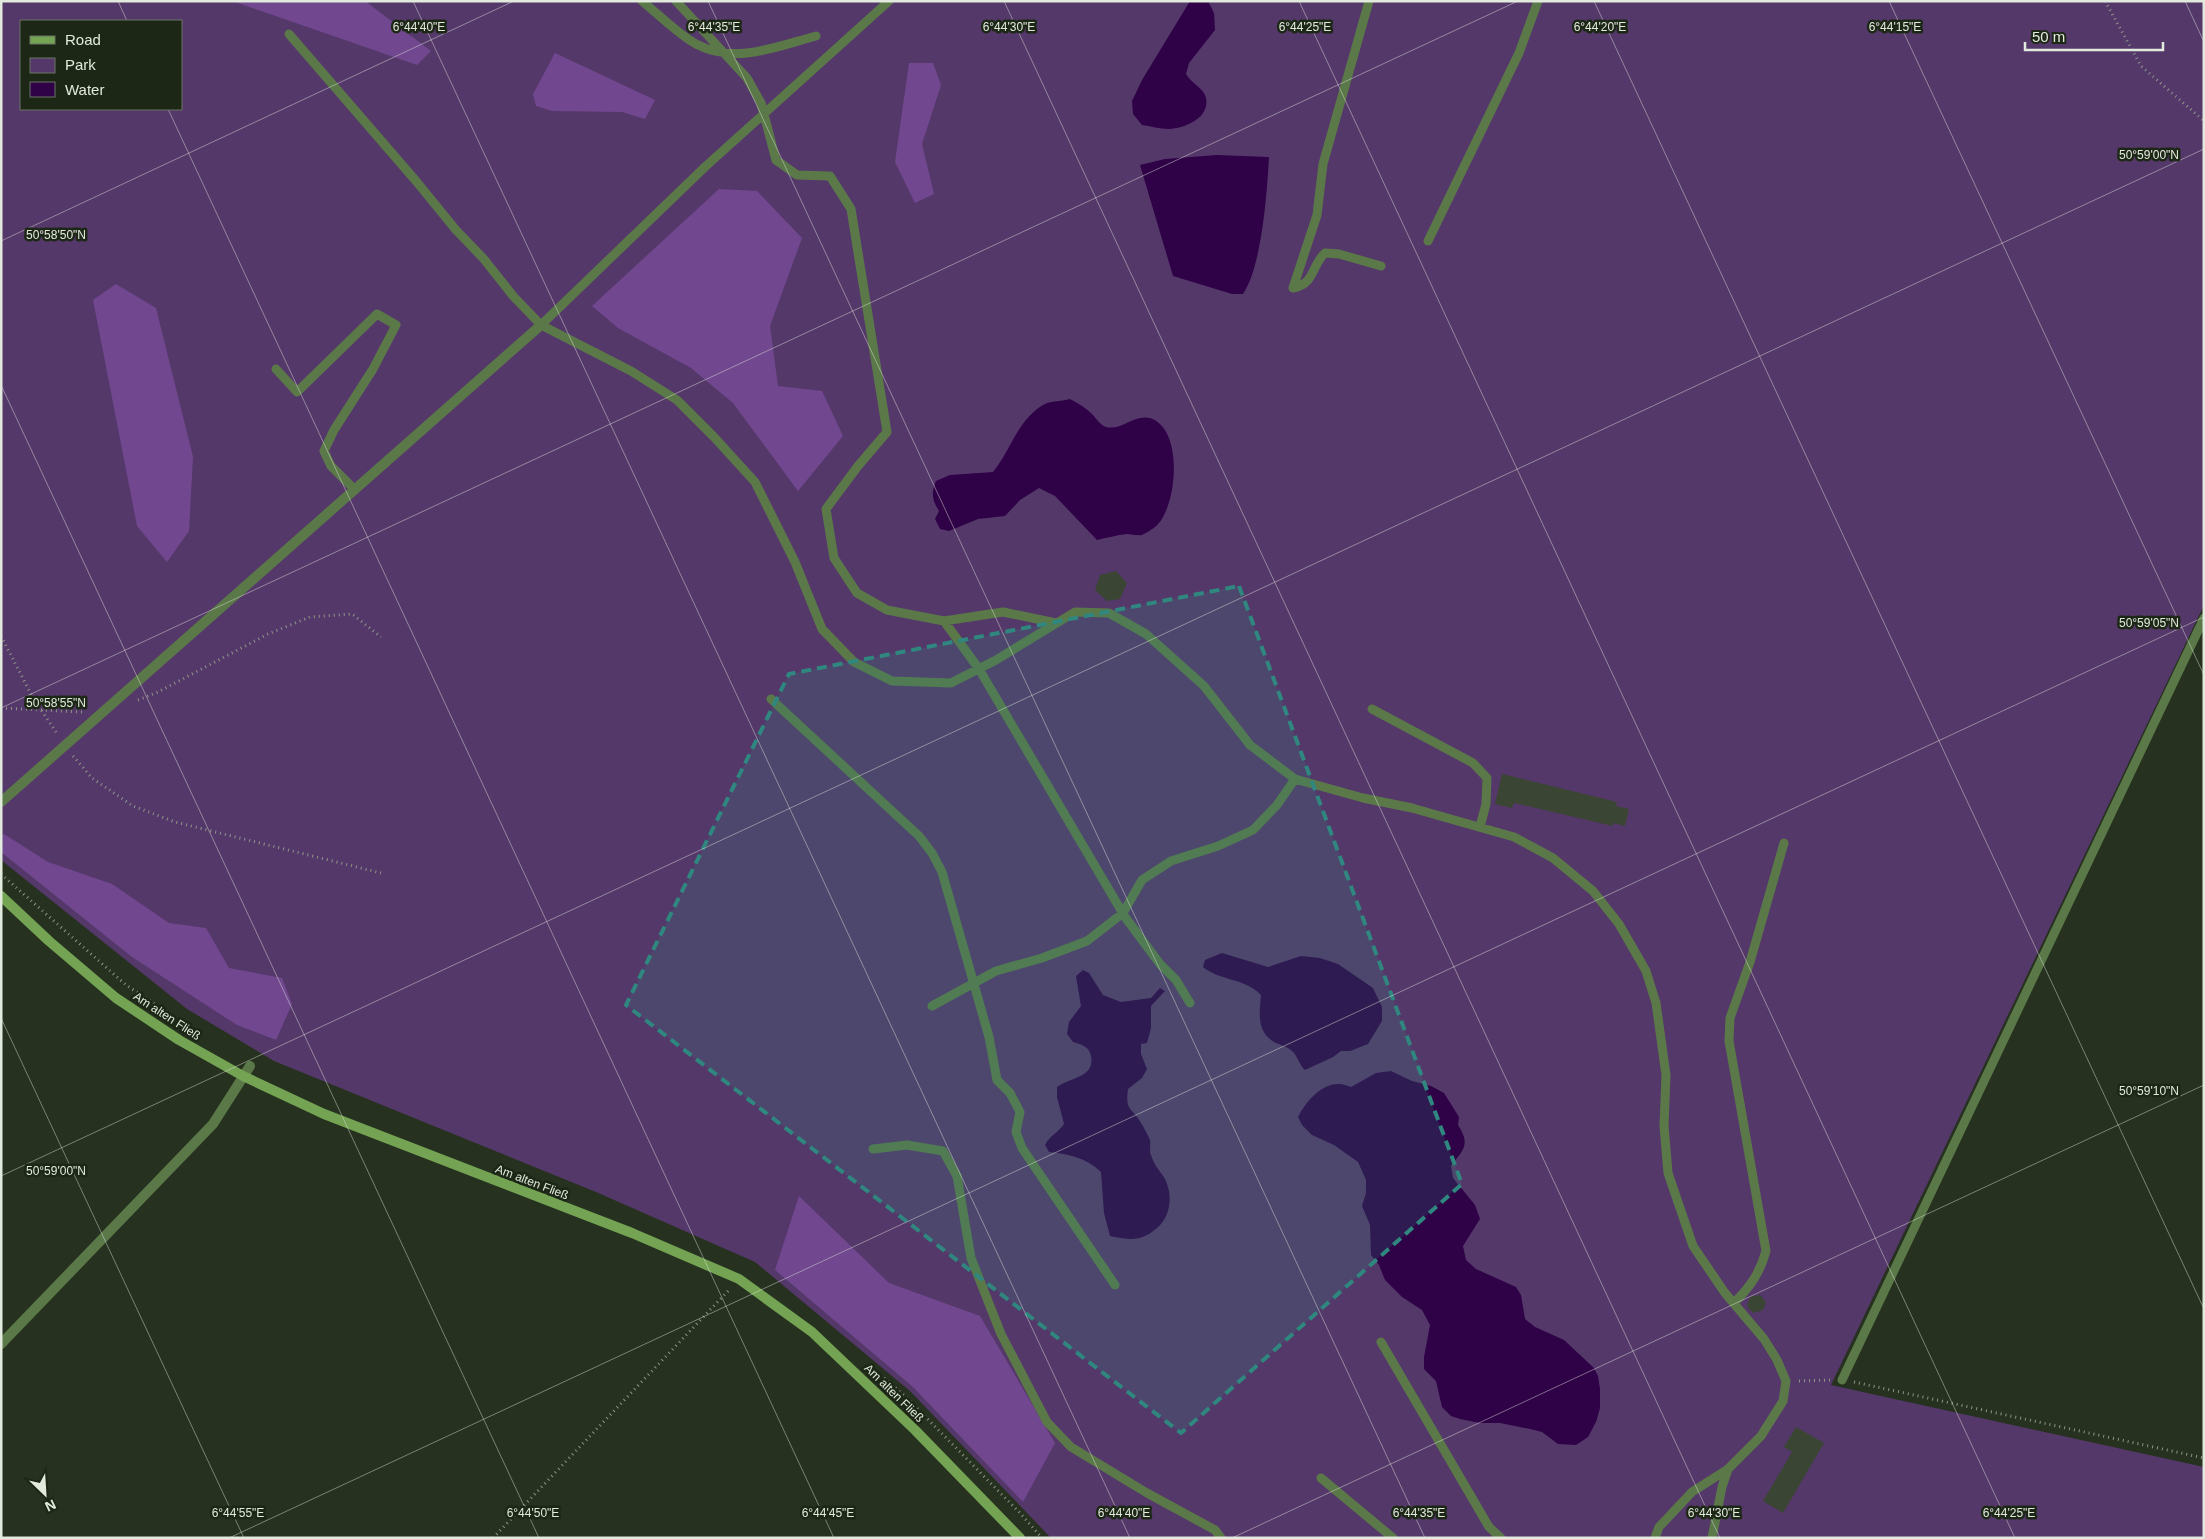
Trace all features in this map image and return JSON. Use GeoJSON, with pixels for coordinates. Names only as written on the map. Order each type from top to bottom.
{"type":"FeatureCollection","features":[{"type":"Feature","properties":{"kind":"main road","name":"Am alten Fließ"},"geometry":{"type":"LineString","coordinates":[[1,896],[49,941],[116,998],[179,1040],[244,1076],[324,1114],[632,1233],[739,1279],[812,1332],[915,1430],[1020,1538]]}},
{"type":"Feature","properties":{"kind":"street"},"geometry":{"type":"LineString","coordinates":[[1,802],[540,325]]}},
{"type":"Feature","properties":{"kind":"street"},"geometry":{"type":"LineString","coordinates":[[1,1344],[213,1124],[250,1066]]}},
{"type":"Feature","properties":{"kind":"lane"},"geometry":{"type":"LineString","coordinates":[[642,1],[696,44],[727,54],[750,54],[816,36]]}},
{"type":"Feature","properties":{"kind":"lane"},"geometry":{"type":"LineString","coordinates":[[676,1],[727,54],[747,78],[760,102],[776,160],[797,175],[830,176],[851,209],[888,432],[858,466],[826,509],[834,558],[857,593],[887,610],[944,621],[1003,612],[1056,623]]}},
{"type":"Feature","properties":{"kind":"lane"},"geometry":{"type":"LineString","coordinates":[[540,325],[706,166],[889,1]]}},
{"type":"Feature","properties":{"kind":"lane"},"geometry":{"type":"LineString","coordinates":[[1369,1],[1323,164],[1317,215],[1293,288],[1302,287],[1311,277],[1318,259],[1325,253],[1339,254],[1381,266]]}},
{"type":"Feature","properties":{"kind":"lane"},"geometry":{"type":"LineString","coordinates":[[1428,241],[1519,53],[1538,1]]}},
{"type":"Feature","properties":{"kind":"lane"},"geometry":{"type":"LineString","coordinates":[[288,34],[540,325],[631,371],[677,400],[714,436],[755,482],[795,562],[822,629],[854,662],[892,681],[951,683],[1075,612],[1109,614],[1146,634],[1204,686],[1250,745],[1295,780],[1363,798],[1412,808],[1514,837],[1552,858],[1594,891],[1619,924],[1646,971],[1656,1003],[1666,1075],[1664,1126],[1668,1173],[1693,1246],[1734,1303],[1764,1339],[1778,1360],[1786,1381],[1783,1401],[1761,1436],[1728,1469],[1692,1492],[1659,1528],[1655,1538]]}},
{"type":"Feature","properties":{"kind":"lane"},"geometry":{"type":"LineString","coordinates":[[276,369],[297,392],[377,314],[396,326],[373,368],[334,430],[324,451],[330,466],[355,490]]}},
{"type":"Feature","properties":{"kind":"lane"},"geometry":{"type":"LineString","coordinates":[[1842,1380],[2204,618]]}},
{"type":"Feature","properties":{"kind":"lane"},"geometry":{"type":"LineString","coordinates":[[944,621],[979,668],[1123,913],[1138,935],[1176,980],[1190,1003]]}},
{"type":"Feature","properties":{"kind":"lane"},"geometry":{"type":"LineString","coordinates":[[771,699],[919,836],[932,853],[942,872],[974,982],[989,1037],[997,1080],[1010,1093],[1020,1112],[1016,1132],[1022,1148],[1115,1285]]}},
{"type":"Feature","properties":{"kind":"lane"},"geometry":{"type":"LineString","coordinates":[[1372,709],[1473,763],[1487,778],[1486,804],[1480,827]]}},
{"type":"Feature","properties":{"kind":"lane"},"geometry":{"type":"LineString","coordinates":[[932,1006],[996,971],[1042,958],[1088,941],[1123,913],[1142,880],[1171,861],[1218,846],[1253,830],[1277,805],[1295,780]]}},
{"type":"Feature","properties":{"kind":"lane"},"geometry":{"type":"LineString","coordinates":[[1734,1303],[1750,1287],[1761,1268],[1766,1251],[1730,1041],[1730,1018],[1750,962],[1784,843]]}},
{"type":"Feature","properties":{"kind":"lane"},"geometry":{"type":"LineString","coordinates":[[873,1149],[907,1145],[943,1151],[957,1176],[971,1258],[1001,1334],[1047,1422],[1071,1447],[1147,1493],[1215,1530],[1221,1538]]}},
{"type":"Feature","properties":{"kind":"lane"},"geometry":{"type":"LineString","coordinates":[[1381,1342],[1489,1526],[1501,1538]]}},
{"type":"Feature","properties":{"kind":"lane"},"geometry":{"type":"LineString","coordinates":[[1712,1538],[1722,1487],[1728,1469]]}},
{"type":"Feature","properties":{"kind":"lane"},"geometry":{"type":"LineString","coordinates":[[1321,1478],[1393,1538]]}},
{"type":"Feature","properties":{"kind":"path"},"geometry":{"type":"LineString","coordinates":[[2105,1],[2141,66],[2204,121]]}},
{"type":"Feature","properties":{"kind":"path"},"geometry":{"type":"LineString","coordinates":[[135,702],[158,692],[268,634],[310,617],[352,614],[380,637]]}},
{"type":"Feature","properties":{"kind":"path"},"geometry":{"type":"LineString","coordinates":[[1,636],[33,698],[65,747],[92,778],[133,806],[175,822],[381,873]]}},
{"type":"Feature","properties":{"kind":"path"},"geometry":{"type":"LineString","coordinates":[[1,708],[103,713]]}},
{"type":"Feature","properties":{"kind":"path"},"geometry":{"type":"LineString","coordinates":[[493,1538],[739,1279]]}},
{"type":"Feature","properties":{"kind":"path"},"geometry":{"type":"LineString","coordinates":[[1786,1381],[1842,1380],[2204,1458]]}},
{"type":"Feature","properties":{"kind":"highlighted area"},"geometry":{"type":"Polygon","coordinates":[[[1239,586],[1462,1184],[1181,1433],[626,1005],[789,674],[1239,586]]]}},
{"type":"Feature","properties":{"kind":"green space"},"geometry":{"type":"Polygon","coordinates":[[[1,1],[2204,1],[2204,605],[1831,1385],[2204,1467],[2204,1538],[1051,1538],[910,1391],[755,1262],[596,1192],[274,1061],[187,1009],[1,860],[1,1]]]}},
{"type":"Feature","properties":{"kind":"shaded area"},"geometry":{"type":"Polygon","coordinates":[[[232,1],[365,1],[431,51],[417,65],[232,1]]]}},
{"type":"Feature","properties":{"kind":"shaded area"},"geometry":{"type":"Polygon","coordinates":[[[555,53],[655,100],[645,119],[622,112],[552,111],[536,106],[533,94],[555,53]]]}},
{"type":"Feature","properties":{"kind":"shaded area"},"geometry":{"type":"Polygon","coordinates":[[[909,63],[933,63],[941,85],[922,144],[934,194],[915,203],[895,162],[909,63]]]}},
{"type":"Feature","properties":{"kind":"shaded area"},"geometry":{"type":"Polygon","coordinates":[[[719,189],[757,191],[802,238],[770,326],[778,386],[822,391],[843,436],[798,491],[733,403],[691,368],[618,328],[592,306],[719,189]]]}},
{"type":"Feature","properties":{"kind":"shaded area"},"geometry":{"type":"Polygon","coordinates":[[[116,284],[156,308],[193,457],[189,531],[167,562],[137,526],[93,300],[116,284]]]}},
{"type":"Feature","properties":{"kind":"shaded area"},"geometry":{"type":"Polygon","coordinates":[[[4,834],[48,862],[112,884],[169,923],[206,928],[229,968],[282,978],[292,1004],[276,1040],[237,1025],[132,957],[1,852],[1,837],[4,834]]]}},
{"type":"Feature","properties":{"kind":"shaded area"},"geometry":{"type":"Polygon","coordinates":[[[799,1196],[889,1283],[980,1316],[1055,1443],[1023,1502],[913,1387],[775,1270],[799,1196]]]}},
{"type":"Feature","properties":{"kind":"water"},"geometry":{"type":"Polygon","coordinates":[[[1190,1],[1208,1],[1214,13],[1215,30],[1189,63],[1186,74],[1205,94],[1206,105],[1204,111],[1195,121],[1182,127],[1166,129],[1142,125],[1133,114],[1132,101],[1142,80],[1190,1]]]}},
{"type":"Feature","properties":{"kind":"water"},"geometry":{"type":"Polygon","coordinates":[[[1217,155],[1269,157],[1265,208],[1259,248],[1255,266],[1243,294],[1232,294],[1173,276],[1140,165],[1165,159],[1217,155]]]}},
{"type":"Feature","properties":{"kind":"water"},"geometry":{"type":"Polygon","coordinates":[[[1070,399],[1087,410],[1106,427],[1117,427],[1144,417],[1150,418],[1161,425],[1168,436],[1174,468],[1170,501],[1165,514],[1157,526],[1142,535],[1127,534],[1097,540],[1055,496],[1039,488],[1020,500],[1005,516],[978,519],[949,531],[940,529],[935,519],[939,511],[933,496],[936,481],[950,475],[993,472],[1029,416],[1047,403],[1070,399]]]}},
{"type":"Feature","properties":{"kind":"water"},"geometry":{"type":"Polygon","coordinates":[[[1222,953],[1268,967],[1301,956],[1320,958],[1338,964],[1373,988],[1382,1007],[1382,1021],[1368,1044],[1350,1051],[1341,1051],[1333,1057],[1305,1070],[1292,1051],[1266,1036],[1260,1019],[1261,995],[1248,985],[1217,975],[1203,967],[1205,960],[1222,953]]]}},
{"type":"Feature","properties":{"kind":"water"},"geometry":{"type":"Polygon","coordinates":[[[1083,970],[1089,973],[1103,995],[1121,1002],[1151,998],[1160,988],[1165,991],[1151,1006],[1151,1028],[1147,1043],[1141,1044],[1141,1054],[1147,1069],[1142,1078],[1128,1089],[1127,1096],[1128,1106],[1138,1118],[1149,1138],[1152,1159],[1168,1185],[1170,1198],[1168,1211],[1162,1223],[1151,1233],[1140,1238],[1129,1239],[1110,1236],[1104,1213],[1101,1172],[1096,1167],[1077,1158],[1049,1152],[1045,1145],[1064,1124],[1057,1097],[1057,1087],[1085,1073],[1091,1063],[1089,1050],[1085,1046],[1073,1042],[1067,1034],[1069,1022],[1081,1006],[1076,976],[1083,970]]]}},
{"type":"Feature","properties":{"kind":"water"},"geometry":{"type":"Polygon","coordinates":[[[1391,1071],[1444,1093],[1459,1117],[1458,1125],[1465,1143],[1462,1151],[1451,1166],[1453,1178],[1475,1205],[1480,1219],[1463,1246],[1466,1260],[1476,1269],[1516,1287],[1521,1295],[1525,1319],[1535,1327],[1564,1340],[1594,1368],[1598,1376],[1600,1408],[1596,1422],[1588,1437],[1576,1445],[1558,1444],[1542,1432],[1530,1429],[1500,1423],[1480,1423],[1460,1419],[1451,1416],[1442,1407],[1436,1381],[1424,1369],[1424,1357],[1430,1325],[1422,1310],[1402,1297],[1385,1280],[1379,1265],[1371,1255],[1370,1225],[1362,1206],[1366,1193],[1366,1180],[1358,1162],[1334,1145],[1312,1135],[1302,1125],[1298,1117],[1309,1100],[1326,1087],[1339,1084],[1351,1087],[1376,1073],[1391,1071]]]}},
{"type":"Feature","properties":{"kind":"building"},"geometry":{"type":"Polygon","coordinates":[[[1116,571],[1127,583],[1120,599],[1107,601],[1095,590],[1100,575],[1116,571]]]}},
{"type":"Feature","properties":{"kind":"building"},"geometry":{"type":"Polygon","coordinates":[[[1502,774],[1617,802],[1616,806],[1629,809],[1625,826],[1613,823],[1613,826],[1514,803],[1512,808],[1495,804],[1502,774]]]}},
{"type":"Feature","properties":{"kind":"building"},"geometry":{"type":"Polygon","coordinates":[[[1760,1295],[1766,1302],[1763,1310],[1753,1313],[1747,1306],[1750,1297],[1760,1295]]]}},
{"type":"Feature","properties":{"kind":"building"},"geometry":{"type":"Polygon","coordinates":[[[1796,1427],[1824,1443],[1783,1513],[1763,1501],[1792,1452],[1784,1447],[1796,1427]]]}}]}
